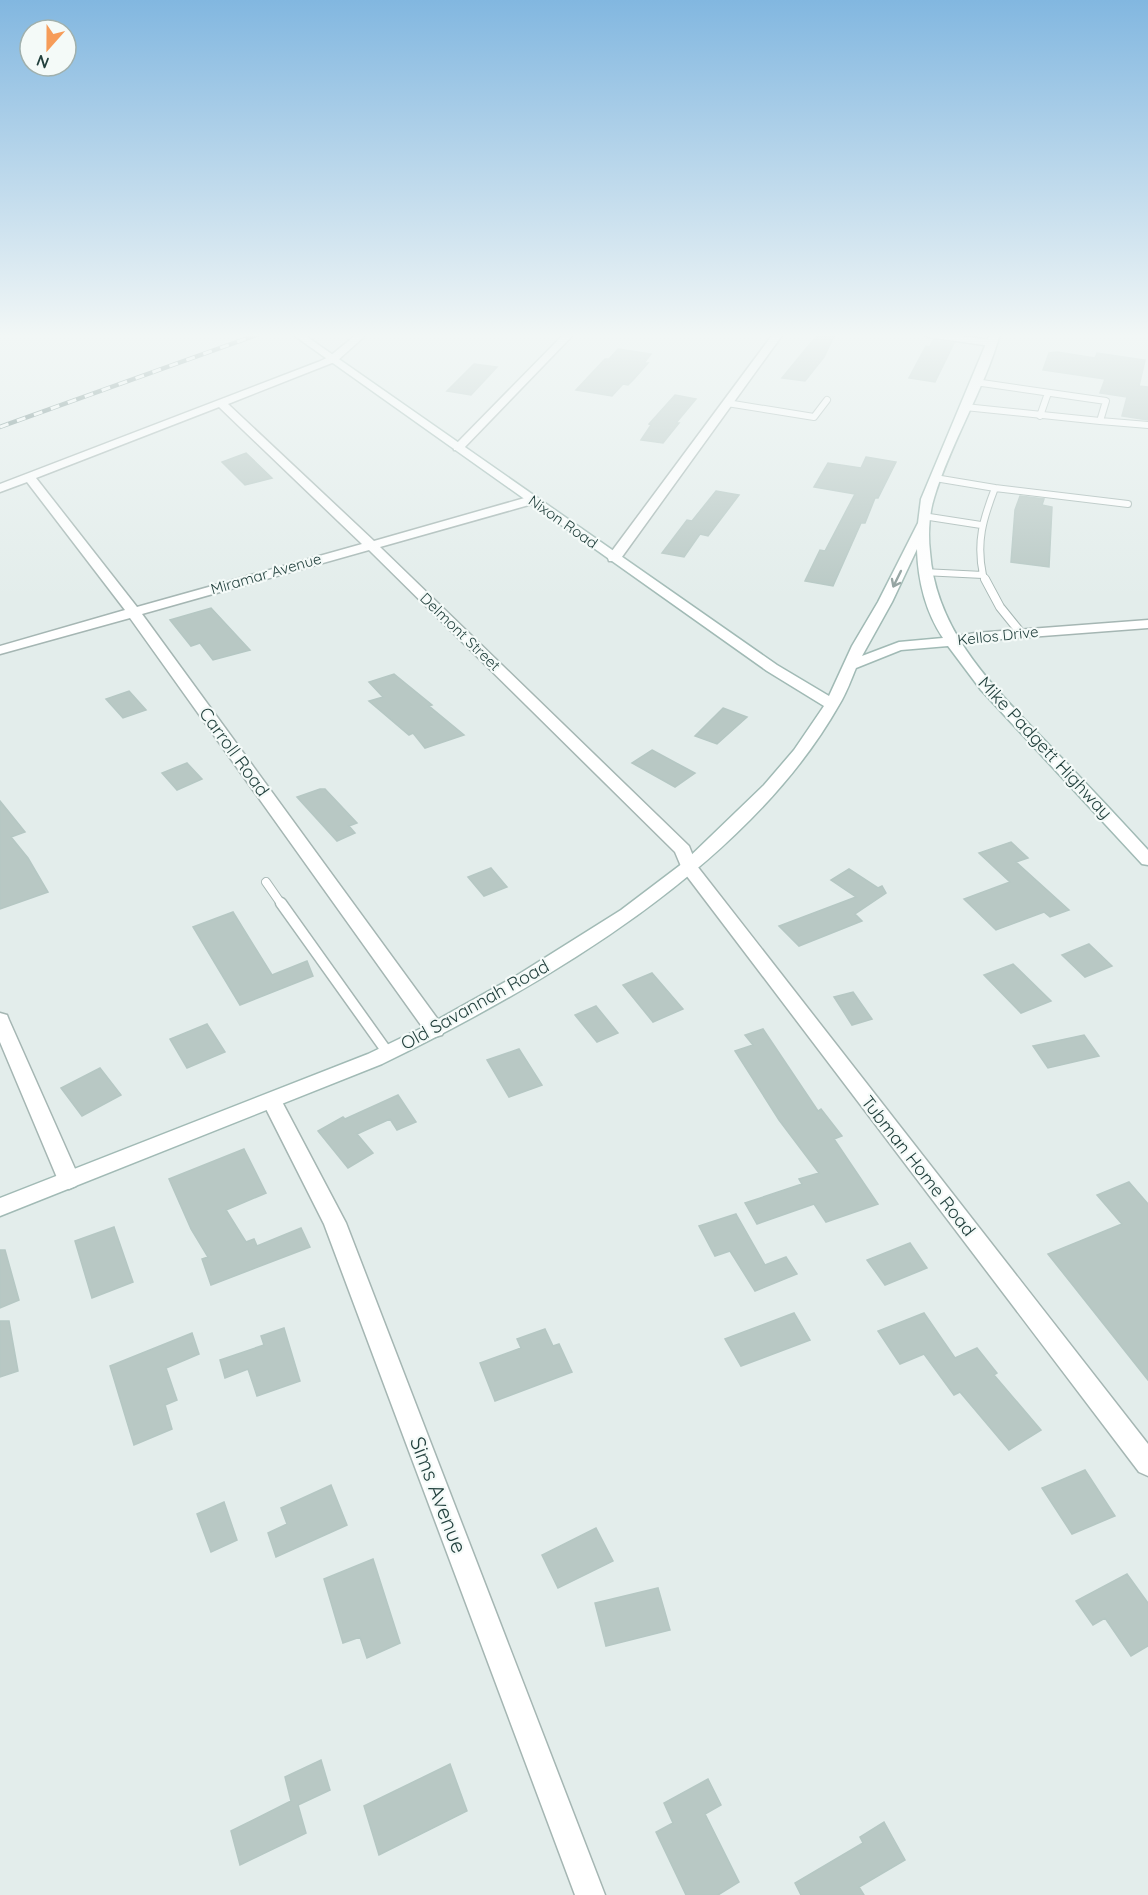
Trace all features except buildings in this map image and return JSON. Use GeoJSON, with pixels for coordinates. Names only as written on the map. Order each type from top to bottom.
{"type":"FeatureCollection","features":[{"type":"Feature","properties":{"kind":"street"},"geometry":{"type":"LineString","coordinates":[[0,488],[173,422]]}},
{"type":"Feature","properties":{"kind":"street","name":"Delmont Street"},"geometry":{"type":"LineString","coordinates":[[241,422],[370,544],[683,850],[689,867]]}},
{"type":"Feature","properties":{"kind":"street","name":"Nixon Road"},"geometry":{"type":"LineString","coordinates":[[422,422],[772,668],[832,705]]}},
{"type":"Feature","properties":{"kind":"street"},"geometry":{"type":"LineString","coordinates":[[458,448],[483,422]]}},
{"type":"Feature","properties":{"kind":"street"},"geometry":{"type":"LineString","coordinates":[[614,558],[714,422]]}},
{"type":"Feature","properties":{"kind":"street","name":"Mike Padgett Highway"},"geometry":{"type":"LineString","coordinates":[[959,422],[927,499],[922,521],[920,547],[923,572],[938,616],[952,641],[986,689],[1148,860]]}},
{"type":"Feature","properties":{"kind":"street","name":"Carroll Road"},"geometry":{"type":"LineString","coordinates":[[29,477],[134,613],[435,1030]]}},
{"type":"Feature","properties":{"kind":"street","name":"Miramar Avenue"},"geometry":{"type":"LineString","coordinates":[[0,650],[532,500]]}},
{"type":"Feature","properties":{"kind":"street","name":"Old Savannah Road"},"geometry":{"type":"LineString","coordinates":[[0,1207],[272,1101],[388,1053],[435,1030],[570,952],[689,867],[742,818],[770,788],[832,705],[885,602],[922,521]]}},
{"type":"Feature","properties":{"kind":"street","name":"Kellos Drive"},"geometry":{"type":"LineString","coordinates":[[851,665],[898,646],[1021,633],[1148,624]]}},
{"type":"Feature","properties":{"kind":"street","name":"Tubman Home Road"},"geometry":{"type":"LineString","coordinates":[[689,867],[1148,1464]]}},
{"type":"Feature","properties":{"kind":"street"},"geometry":{"type":"LineString","coordinates":[[0,1020],[69,1180]]}},
{"type":"Feature","properties":{"kind":"street","name":"Sims Avenue"},"geometry":{"type":"LineString","coordinates":[[272,1101],[335,1223],[590,1895]]}},
{"type":"Feature","properties":{"kind":"lane"},"geometry":{"type":"LineString","coordinates":[[1117,422],[1148,425]]}},
{"type":"Feature","properties":{"kind":"lane"},"geometry":{"type":"LineString","coordinates":[[936,478],[995,488],[1128,504]]}},
{"type":"Feature","properties":{"kind":"lane"},"geometry":{"type":"LineString","coordinates":[[995,488],[981,525],[976,551],[983,575],[1000,607],[1021,633]]}},
{"type":"Feature","properties":{"kind":"lane"},"geometry":{"type":"LineString","coordinates":[[922,521],[981,525]]}},
{"type":"Feature","properties":{"kind":"lane"},"geometry":{"type":"LineString","coordinates":[[923,572],[983,575]]}},
{"type":"Feature","properties":{"kind":"lane"},"geometry":{"type":"LineString","coordinates":[[266,882],[388,1053]]}},
{"type":"Feature","properties":{"kind":"railway"},"geometry":{"type":"LineString","coordinates":[[0,427],[13,422]]}}]}
